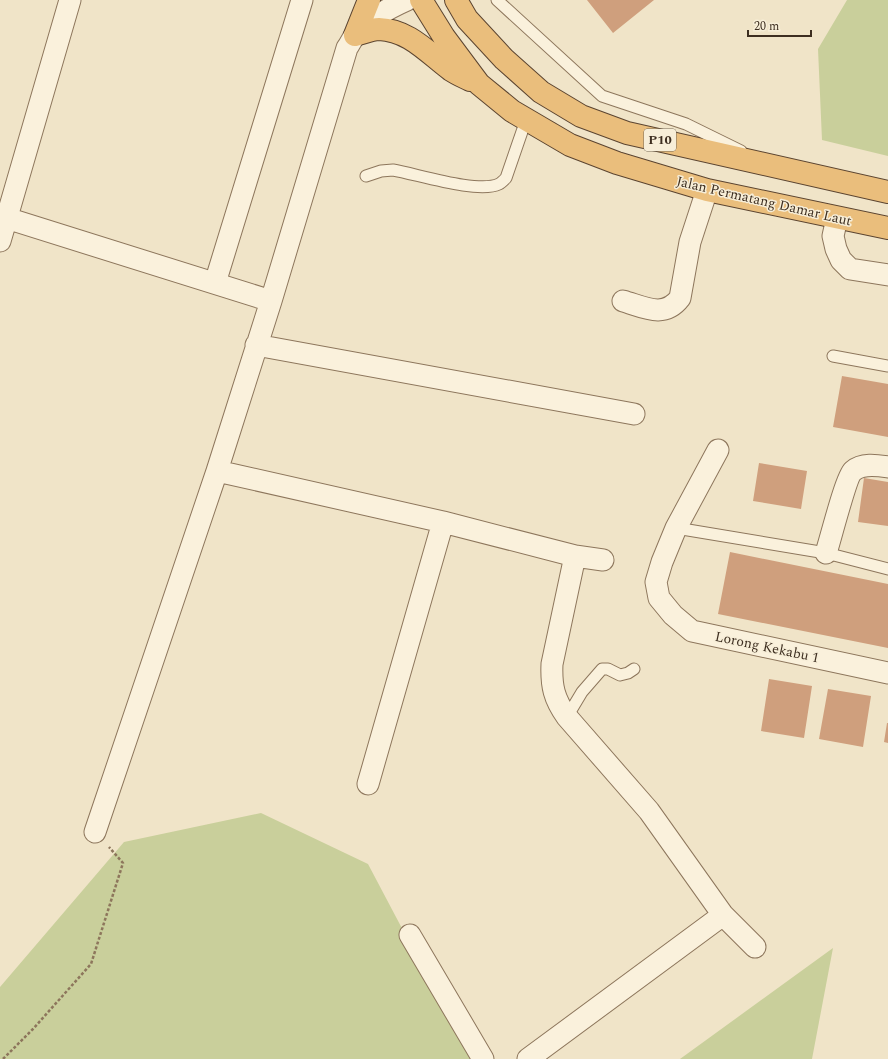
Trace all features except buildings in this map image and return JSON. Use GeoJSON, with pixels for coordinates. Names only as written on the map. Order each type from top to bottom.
{"type":"FeatureCollection","features":[{"type":"Feature","properties":{"kind":"highway"},"geometry":{"type":"LineString","coordinates":[[355,35],[369,0]]}},
{"type":"Feature","properties":{"kind":"highway","name":"Jalan Permatang Damar Laut"},"geometry":{"type":"LineString","coordinates":[[421,0],[444,37],[479,84],[512,111],[570,145],[617,163],[707,190],[888,228]]}},
{"type":"Feature","properties":{"kind":"highway","name":"P10"},"geometry":{"type":"LineString","coordinates":[[456,0],[467,19],[504,59],[541,92],[581,116],[627,133],[888,192]]}},
{"type":"Feature","properties":{"kind":"highway"},"geometry":{"type":"LineString","coordinates":[[355,35],[378,29],[394,31],[408,36],[426,48],[452,70],[479,84]]}},
{"type":"Feature","properties":{"kind":"street"},"geometry":{"type":"LineString","coordinates":[[0,241],[4,217],[70,0]]}},
{"type":"Feature","properties":{"kind":"street"},"geometry":{"type":"LineString","coordinates":[[215,283],[302,0]]}},
{"type":"Feature","properties":{"kind":"street"},"geometry":{"type":"LineString","coordinates":[[95,832],[217,471],[271,301],[347,48],[355,35],[374,19],[393,6],[406,0]]}},
{"type":"Feature","properties":{"kind":"street"},"geometry":{"type":"LineString","coordinates":[[623,301],[657,310],[666,310],[675,305],[680,298],[690,242],[707,190]]}},
{"type":"Feature","properties":{"kind":"street"},"geometry":{"type":"LineString","coordinates":[[4,217],[271,301]]}},
{"type":"Feature","properties":{"kind":"street"},"geometry":{"type":"LineString","coordinates":[[837,218],[833,236],[836,249],[841,260],[850,269],[888,275]]}},
{"type":"Feature","properties":{"kind":"street"},"geometry":{"type":"LineString","coordinates":[[256,346],[634,414]]}},
{"type":"Feature","properties":{"kind":"street"},"geometry":{"type":"LineString","coordinates":[[676,528],[718,450]]}},
{"type":"Feature","properties":{"kind":"street"},"geometry":{"type":"LineString","coordinates":[[826,553],[847,483],[852,472],[862,466],[876,464],[888,467]]}},
{"type":"Feature","properties":{"kind":"street"},"geometry":{"type":"LineString","coordinates":[[217,471],[443,522],[575,556],[603,560]]}},
{"type":"Feature","properties":{"kind":"street"},"geometry":{"type":"LineString","coordinates":[[368,784],[443,522]]}},
{"type":"Feature","properties":{"kind":"street","name":"Lorong Kekabu 1"},"geometry":{"type":"LineString","coordinates":[[676,528],[662,562],[656,582],[659,598],[673,615],[692,631],[888,673]]}},
{"type":"Feature","properties":{"kind":"street"},"geometry":{"type":"LineString","coordinates":[[575,556],[552,664],[551,679],[553,693],[558,705],[566,717],[649,810],[723,915],[755,947]]}},
{"type":"Feature","properties":{"kind":"street"},"geometry":{"type":"LineString","coordinates":[[528,1059],[723,915]]}},
{"type":"Feature","properties":{"kind":"street"},"geometry":{"type":"LineString","coordinates":[[410,934],[483,1059]]}},
{"type":"Feature","properties":{"kind":"lane"},"geometry":{"type":"LineString","coordinates":[[497,0],[602,96],[686,124],[774,167]]}},
{"type":"Feature","properties":{"kind":"lane"},"geometry":{"type":"LineString","coordinates":[[366,176],[381,171],[393,170],[466,186],[488,187],[499,184],[506,178],[526,120]]}},
{"type":"Feature","properties":{"kind":"lane"},"geometry":{"type":"LineString","coordinates":[[833,356],[888,366]]}},
{"type":"Feature","properties":{"kind":"lane"},"geometry":{"type":"LineString","coordinates":[[676,528],[826,553],[888,569]]}},
{"type":"Feature","properties":{"kind":"lane"},"geometry":{"type":"LineString","coordinates":[[566,717],[582,692],[602,669],[608,669],[620,675],[628,673],[634,669]]}},
{"type":"Feature","properties":{"kind":"path"},"geometry":{"type":"LineString","coordinates":[[3,1059],[33,1029],[91,964],[124,863],[95,832]]}},
{"type":"Feature","properties":{"kind":"green space"},"geometry":{"type":"Polygon","coordinates":[[[847,0],[888,0],[888,156],[822,140],[818,49],[847,0]]]}},
{"type":"Feature","properties":{"kind":"green space"},"geometry":{"type":"Polygon","coordinates":[[[261,813],[368,864],[471,1059],[0,1059],[0,987],[124,842],[261,813]]]}},
{"type":"Feature","properties":{"kind":"green space"},"geometry":{"type":"Polygon","coordinates":[[[833,948],[812,1059],[680,1059],[833,948]]]}}]}
